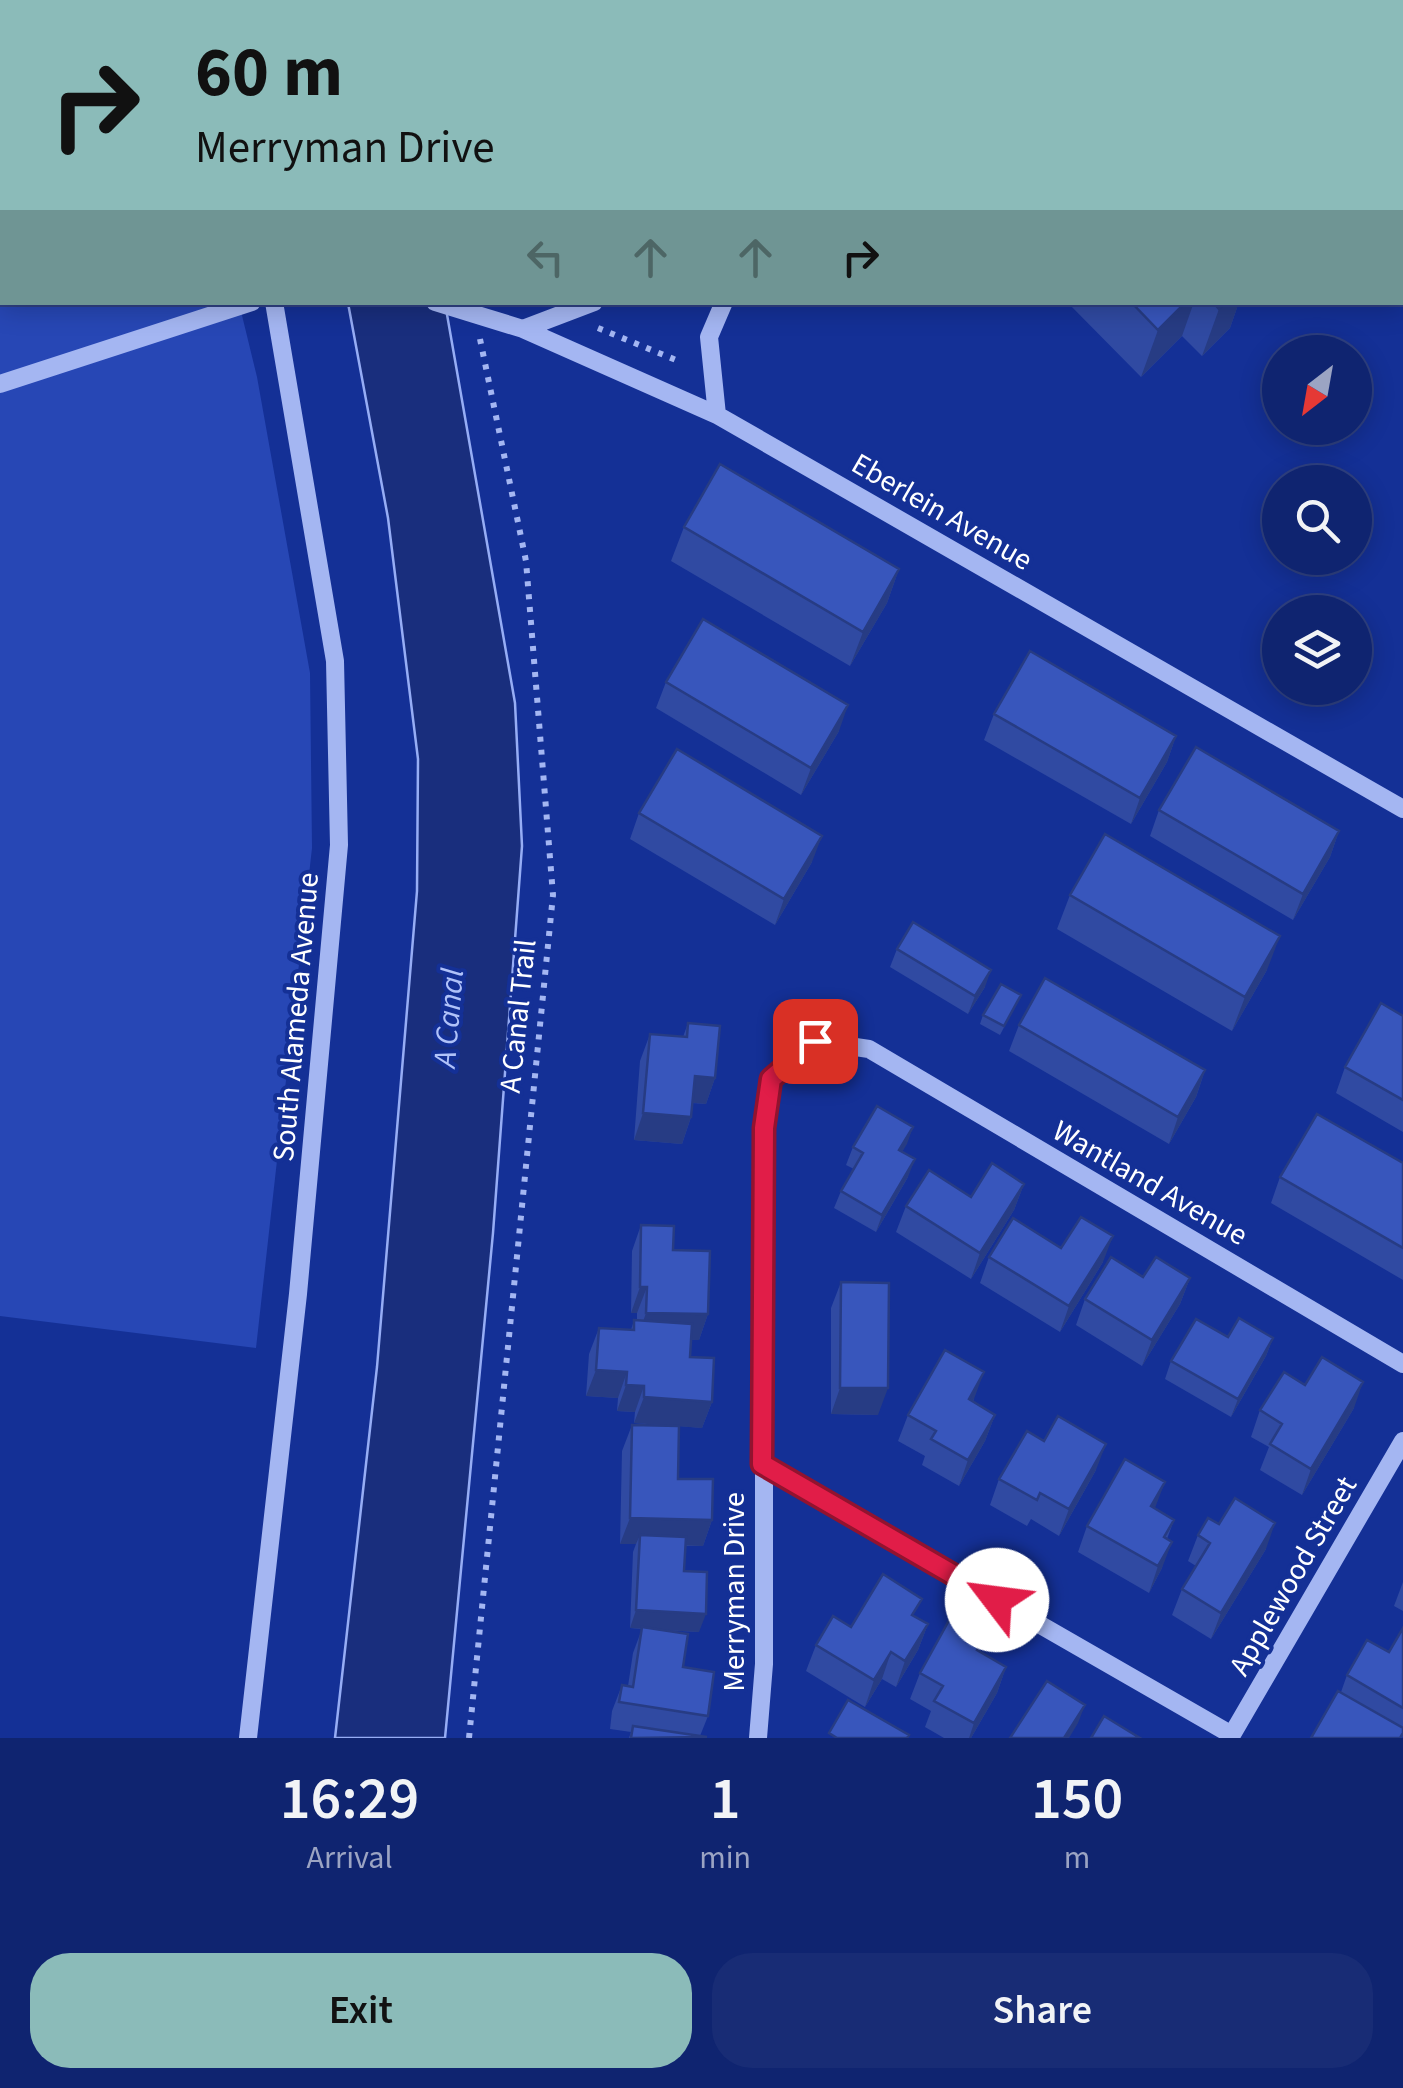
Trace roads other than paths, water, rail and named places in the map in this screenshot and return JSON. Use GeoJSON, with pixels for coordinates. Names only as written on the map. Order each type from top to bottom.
{"type":"FeatureCollection","features":[{"type":"Feature","properties":{"kind":"street"},"geometry":{"type":"LineString","coordinates":[[0,384],[243,305]]}},
{"type":"Feature","properties":{"kind":"street","name":"South Alameda Avenue"},"geometry":{"type":"LineString","coordinates":[[248,1738],[298,1294],[339,845],[335,661],[275,305]]}},
{"type":"Feature","properties":{"kind":"street","name":"Eberlein Avenue"},"geometry":{"type":"LineString","coordinates":[[445,305],[524,330],[717,415],[1403,808]]}},
{"type":"Feature","properties":{"kind":"street"},"geometry":{"type":"LineString","coordinates":[[524,330],[586,305]]}},
{"type":"Feature","properties":{"kind":"street"},"geometry":{"type":"LineString","coordinates":[[717,415],[709,337],[723,305]]}},
{"type":"Feature","properties":{"kind":"street","name":"Merryman Drive"},"geometry":{"type":"LineString","coordinates":[[758,1738],[764,1664],[764,1128],[771,1079],[815,1041],[869,1049]]}},
{"type":"Feature","properties":{"kind":"street","name":"Wantland Avenue"},"geometry":{"type":"LineString","coordinates":[[869,1049],[1403,1364]]}},
{"type":"Feature","properties":{"kind":"street","name":"Applewood Street"},"geometry":{"type":"LineString","coordinates":[[1231,1737],[1403,1441]]}},
{"type":"Feature","properties":{"kind":"street"},"geometry":{"type":"LineString","coordinates":[[762,1464],[1231,1737]]}},
{"type":"Feature","properties":{"kind":"water","name":"A Canal"},"geometry":{"type":"Polygon","coordinates":[[[348,305],[445,305],[515,703],[522,846],[493,1233],[445,1738],[335,1738],[377,1367],[417,891],[418,759],[388,518],[348,305]]]}}]}
